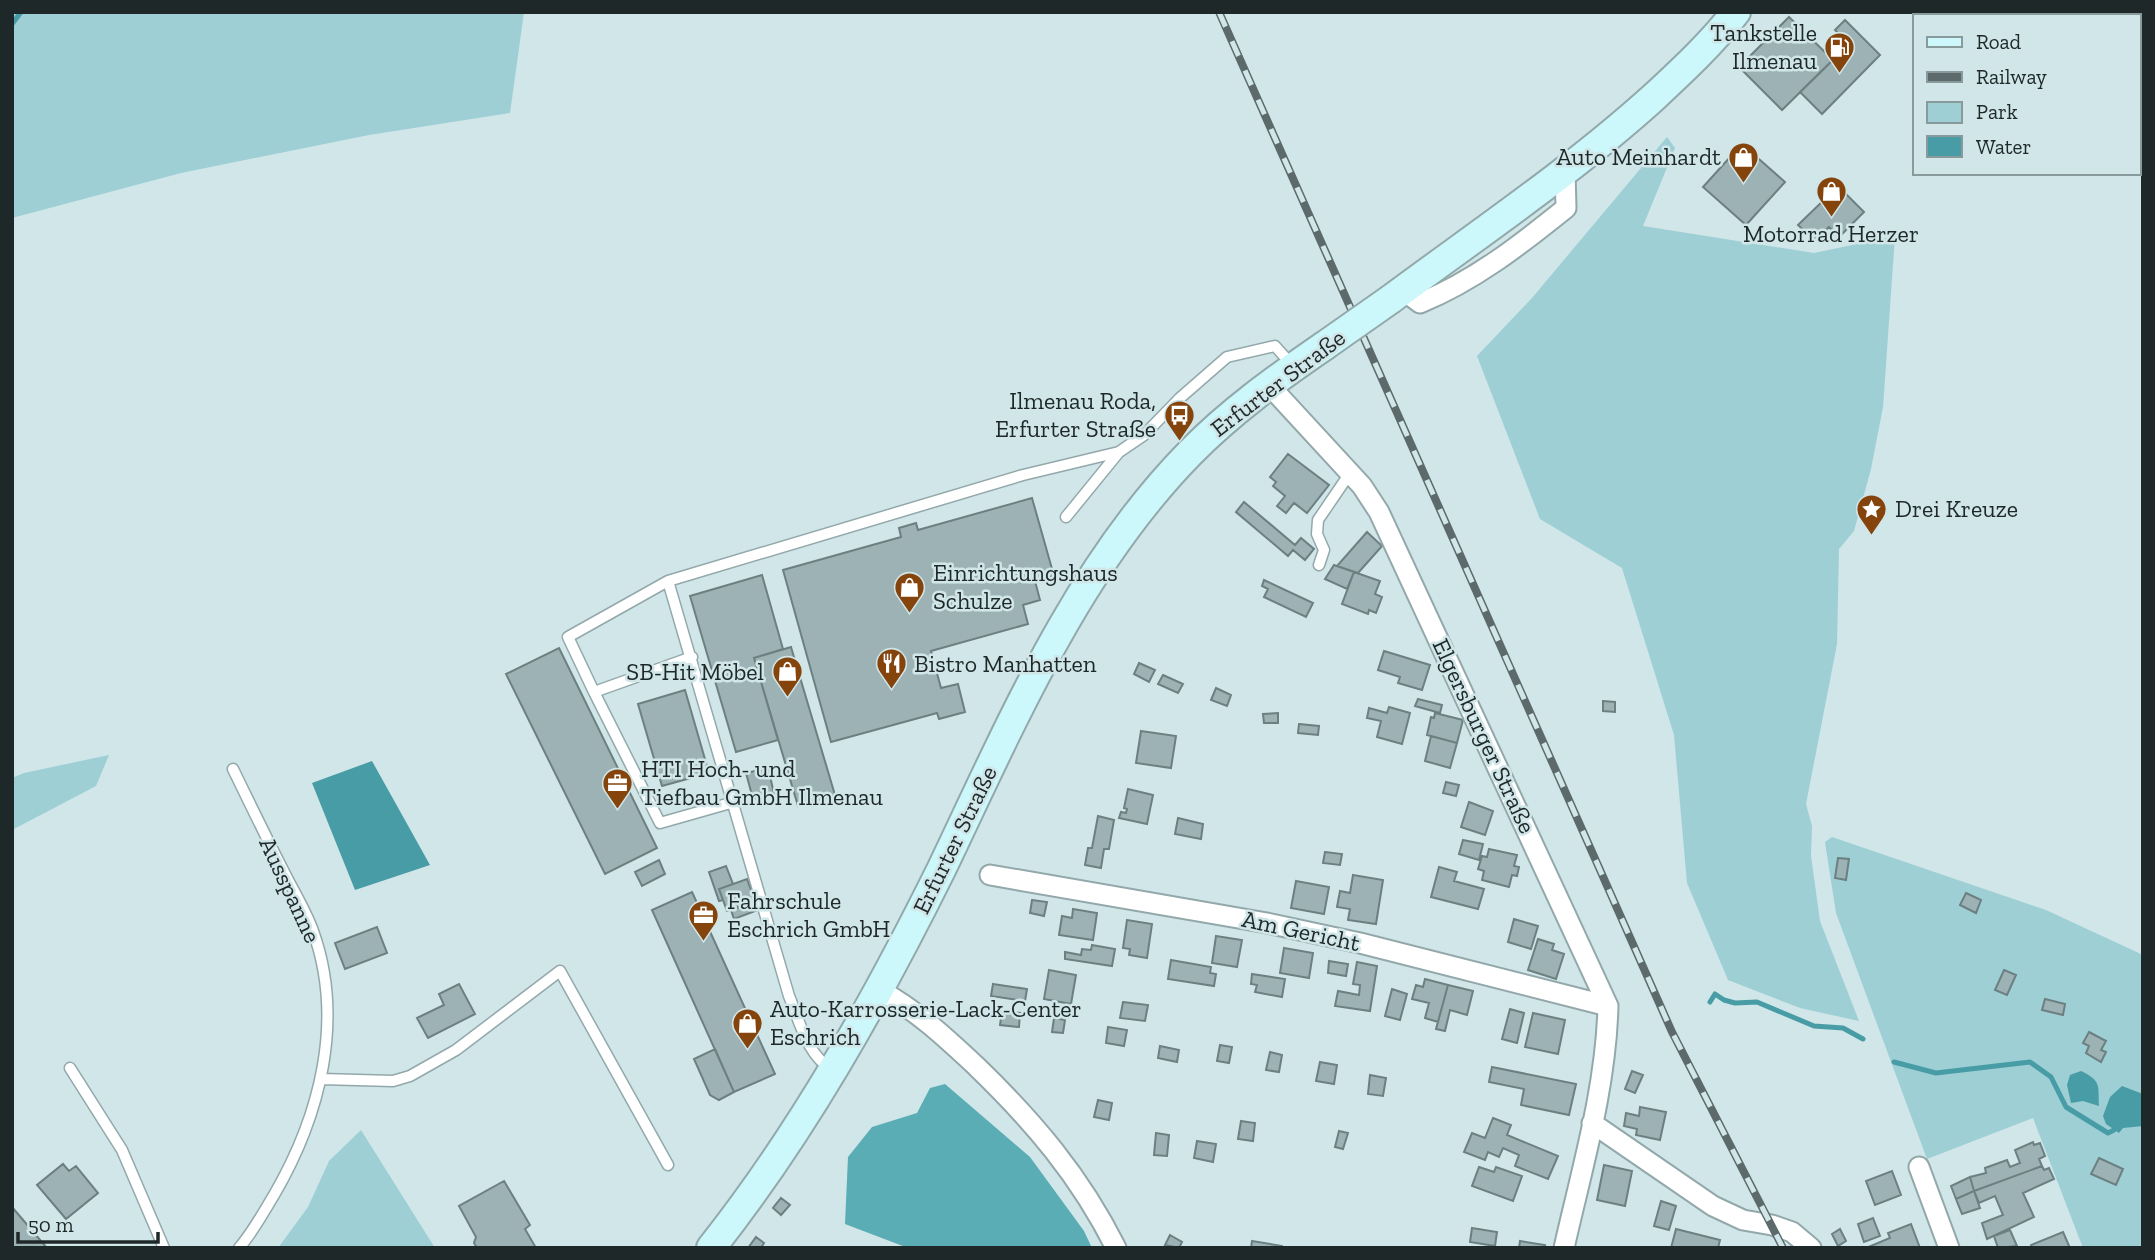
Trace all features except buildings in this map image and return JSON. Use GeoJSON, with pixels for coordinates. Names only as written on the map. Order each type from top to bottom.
{"type":"FeatureCollection","features":[{"type":"Feature","properties":{"kind":"main road","name":"Erfurter Straße"},"geometry":{"type":"LineString","coordinates":[[711,1248],[731,1223],[832,1070],[879,990],[911,931],[1040,666],[1096,572],[1188,454],[1269,384],[1565,171],[1631,118],[1684,70],[1736,12]]}},
{"type":"Feature","properties":{"kind":"street","name":"Elgersburger Straße"},"geometry":{"type":"LineString","coordinates":[[1269,384],[1350,473],[1379,512],[1608,1006],[1607,1041],[1592,1124],[1564,1248]]}},
{"type":"Feature","properties":{"kind":"street","name":"Am Gericht"},"geometry":{"type":"LineString","coordinates":[[990,876],[1267,923],[1360,943],[1608,1006]]}},
{"type":"Feature","properties":{"kind":"street"},"geometry":{"type":"LineString","coordinates":[[879,990],[908,1007],[954,1045],[1036,1127],[1068,1168],[1116,1248]]}},
{"type":"Feature","properties":{"kind":"street"},"geometry":{"type":"LineString","coordinates":[[1592,1124],[1713,1206],[1743,1220],[1792,1232],[1811,1248]]}},
{"type":"Feature","properties":{"kind":"street"},"geometry":{"type":"LineString","coordinates":[[1919,1167],[1949,1248]]}},
{"type":"Feature","properties":{"kind":"lane"},"geometry":{"type":"LineString","coordinates":[[1066,517],[1119,452],[1144,435],[1180,398],[1227,357],[1275,346],[1294,367]]}},
{"type":"Feature","properties":{"kind":"lane"},"geometry":{"type":"LineString","coordinates":[[734,802],[660,823],[568,637],[668,581],[1023,475],[1119,452]]}},
{"type":"Feature","properties":{"kind":"lane"},"geometry":{"type":"LineString","coordinates":[[1319,565],[1324,550],[1317,534],[1318,520],[1350,473]]}},
{"type":"Feature","properties":{"kind":"lane"},"geometry":{"type":"LineString","coordinates":[[668,581],[789,996],[810,1045],[822,1064],[832,1070]]}},
{"type":"Feature","properties":{"kind":"lane"},"geometry":{"type":"LineString","coordinates":[[594,692],[692,657]]}},
{"type":"Feature","properties":{"kind":"lane","name":"Ausspanne"},"geometry":{"type":"LineString","coordinates":[[233,769],[313,930],[324,974],[327,1013],[327,1041],[312,1115],[290,1167],[251,1234],[239,1248]]}},
{"type":"Feature","properties":{"kind":"lane"},"geometry":{"type":"LineString","coordinates":[[321,1079],[393,1081],[410,1076],[456,1050],[560,971],[668,1165]]}},
{"type":"Feature","properties":{"kind":"lane"},"geometry":{"type":"LineString","coordinates":[[70,1068],[122,1150],[164,1248]]}},
{"type":"Feature","properties":{"kind":"green space"},"geometry":{"type":"Polygon","coordinates":[[[12,12],[524,12],[510,113],[369,135],[181,173],[12,218],[12,12]]]}},
{"type":"Feature","properties":{"kind":"green space"},"geometry":{"type":"Polygon","coordinates":[[[1667,137],[1675,148],[1643,226],[1814,253],[1895,236],[1883,407],[1871,469],[1854,531],[1839,549],[1837,644],[1806,804],[1812,826],[1811,856],[1820,921],[1859,1021],[1800,1008],[1728,980],[1687,883],[1674,735],[1622,568],[1540,519],[1477,356],[1532,298],[1667,137]]]}},
{"type":"Feature","properties":{"kind":"green space"},"geometry":{"type":"Polygon","coordinates":[[[109,755],[96,786],[12,830],[12,778],[109,755]]]}},
{"type":"Feature","properties":{"kind":"green space"},"geometry":{"type":"Polygon","coordinates":[[[1832,837],[2046,910],[2143,955],[2143,1248],[2083,1248],[2033,1118],[1927,1159],[1836,913],[1825,842],[1832,837]]]}},
{"type":"Feature","properties":{"kind":"green space"},"geometry":{"type":"Polygon","coordinates":[[[361,1130],[435,1248],[278,1248],[308,1207],[329,1161],[361,1130]]]}},
{"type":"Feature","properties":{"kind":"shaded area"},"geometry":{"type":"Polygon","coordinates":[[[945,1084],[1030,1157],[1084,1231],[1092,1248],[908,1248],[845,1224],[848,1157],[872,1127],[917,1113],[930,1088],[945,1084]]]}},
{"type":"Feature","properties":{"kind":"water"},"geometry":{"type":"Polygon","coordinates":[[[372,761],[430,865],[355,890],[312,783],[372,761]]]}},
{"type":"Feature","properties":{"kind":"water"},"geometry":{"type":"Polygon","coordinates":[[[2081,1071],[2096,1081],[2099,1106],[2083,1101],[2071,1103],[2067,1085],[2070,1075],[2081,1071]]]}},
{"type":"Feature","properties":{"kind":"water"},"geometry":{"type":"Polygon","coordinates":[[[2122,1086],[2143,1094],[2143,1126],[2123,1128],[2119,1133],[2106,1124],[2103,1116],[2110,1097],[2122,1086]]]}},
{"type":"Feature","properties":{"kind":"waterway"},"geometry":{"type":"LineString","coordinates":[[12,24],[21,12]]}},
{"type":"Feature","properties":{"kind":"waterway"},"geometry":{"type":"LineString","coordinates":[[1710,1002],[1715,994],[1735,1003],[1757,1002],[1814,1026],[1843,1028],[1863,1039]]}},
{"type":"Feature","properties":{"kind":"waterway"},"geometry":{"type":"LineString","coordinates":[[1894,1062],[1936,1073],[2030,1062],[2051,1077],[2066,1107],[2108,1133],[2114,1130]]}},
{"type":"Feature","properties":{"kind":"railway"},"geometry":{"type":"LineString","coordinates":[[1219,12],[1672,1032],[1783,1248]]}},
{"type":"Feature","properties":{"kind":"place","name":"Tankstelle Ilmenau"},"geometry":{"type":"Point","coordinates":[1840,74]}},
{"type":"Feature","properties":{"kind":"place","name":"Auto Meinhardt"},"geometry":{"type":"Point","coordinates":[1744,184]}},
{"type":"Feature","properties":{"kind":"place","name":"Motorrad Herzer"},"geometry":{"type":"Point","coordinates":[1831,219]}},
{"type":"Feature","properties":{"kind":"place","name":"Ilmenau Roda, Erfurter Straße"},"geometry":{"type":"Point","coordinates":[1179,442]}},
{"type":"Feature","properties":{"kind":"place","name":"Drei Kreuze"},"geometry":{"type":"Point","coordinates":[1872,536]}},
{"type":"Feature","properties":{"kind":"place","name":"Einrichtungshaus Schulze"},"geometry":{"type":"Point","coordinates":[910,614]}},
{"type":"Feature","properties":{"kind":"place","name":"Bistro Manhatten"},"geometry":{"type":"Point","coordinates":[891,691]}},
{"type":"Feature","properties":{"kind":"place","name":"SB-Hit Möbel"},"geometry":{"type":"Point","coordinates":[787,699]}},
{"type":"Feature","properties":{"kind":"place","name":"HTI Hoch- und Tiefbau GmbH Ilmenau"},"geometry":{"type":"Point","coordinates":[618,810]}},
{"type":"Feature","properties":{"kind":"place","name":"Fahrschule Eschrich GmbH"},"geometry":{"type":"Point","coordinates":[704,942]}},
{"type":"Feature","properties":{"kind":"place","name":"Auto-Karrosserie-Lack-Center Eschrich"},"geometry":{"type":"Point","coordinates":[747,1050]}}]}
